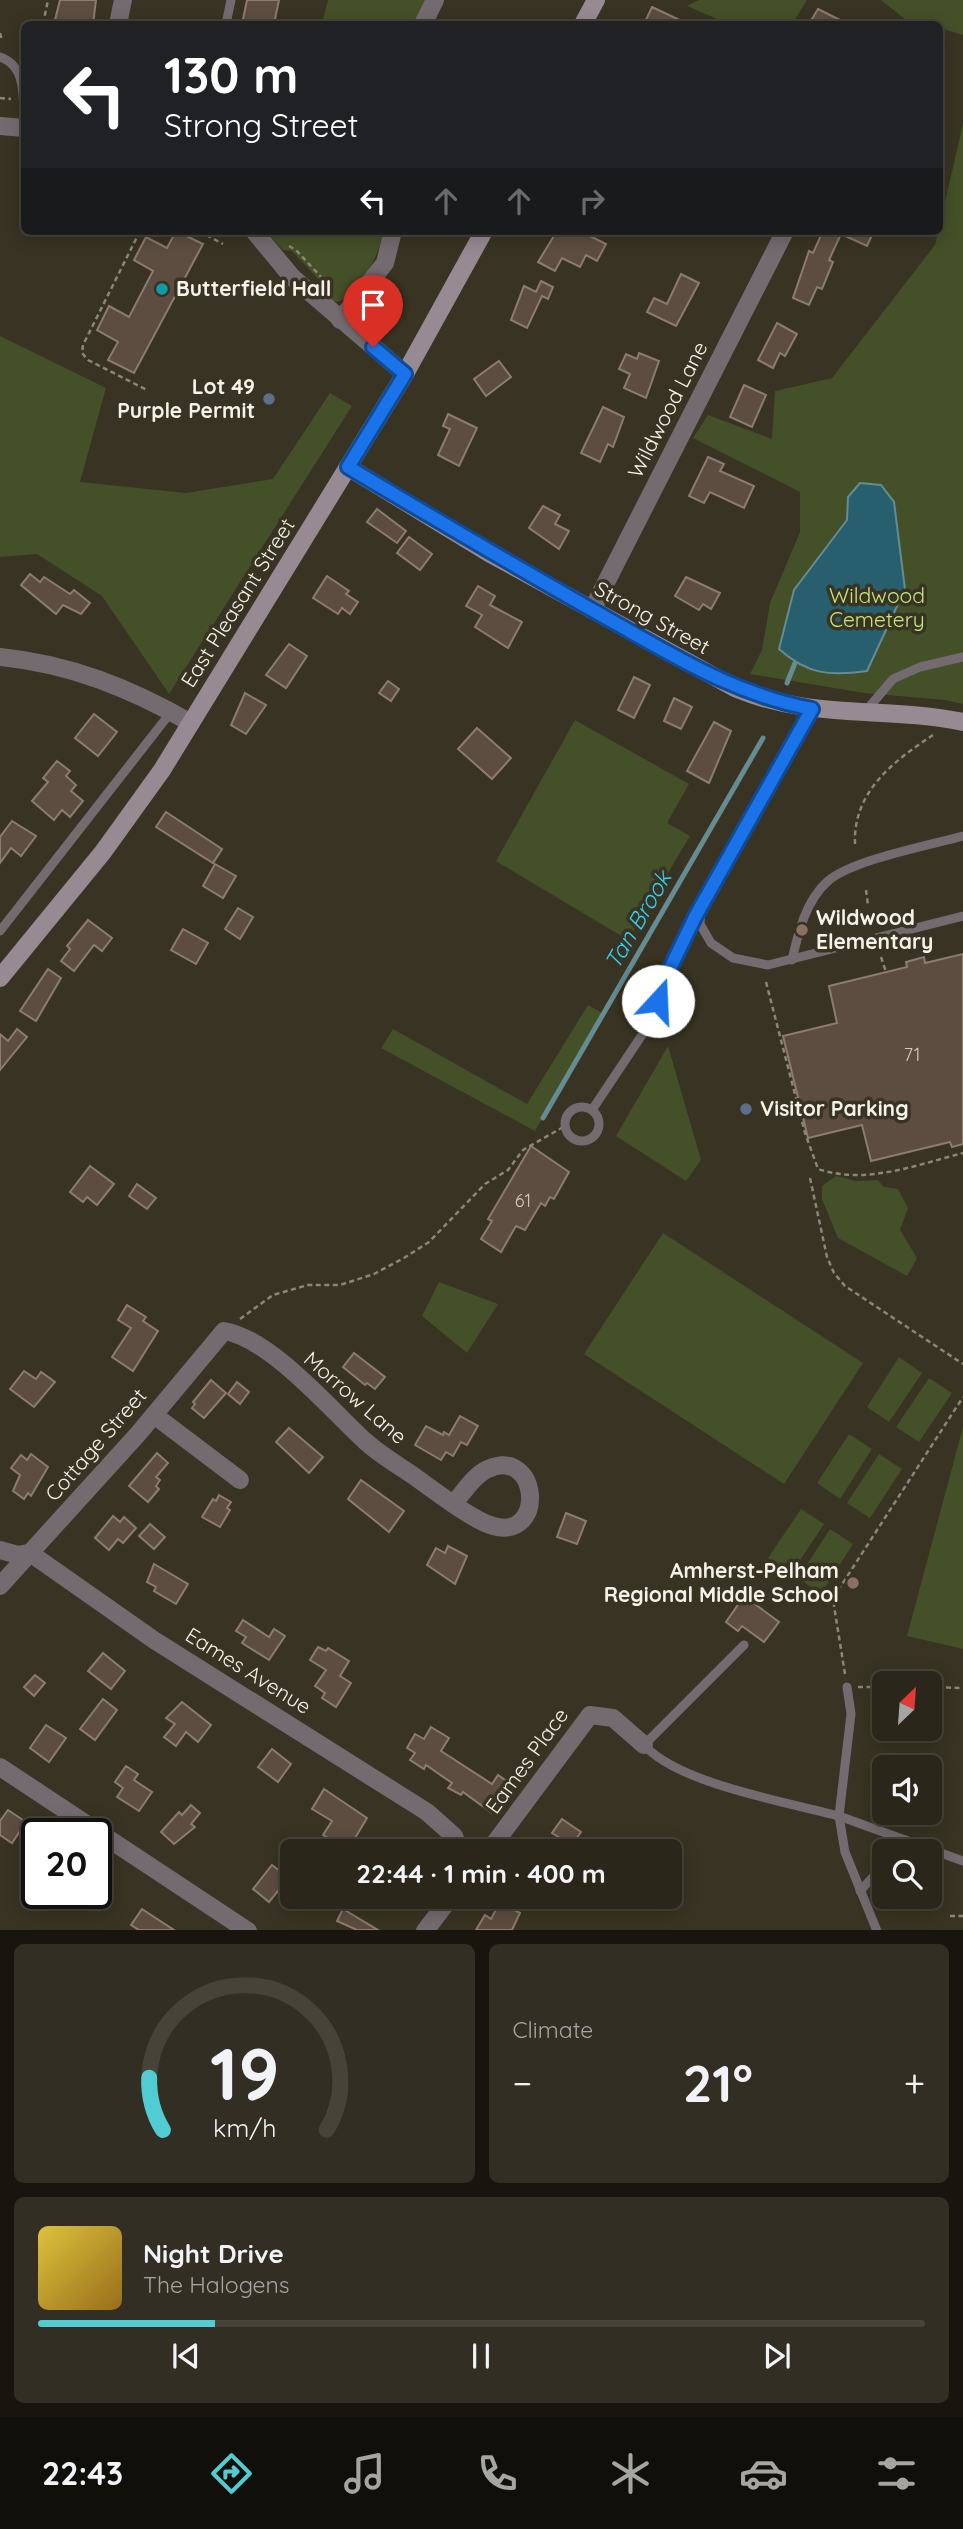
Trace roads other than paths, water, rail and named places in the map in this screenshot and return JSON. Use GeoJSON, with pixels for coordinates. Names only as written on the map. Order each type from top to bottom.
{"type":"FeatureCollection","features":[{"type":"Feature","properties":{"kind":"main road"},"geometry":{"type":"LineString","coordinates":[[585,21],[596,0]]}},
{"type":"Feature","properties":{"kind":"main road","name":"East Pleasant Street"},"geometry":{"type":"LineString","coordinates":[[0,978],[103,852],[191,723],[405,374],[482,235]]}},
{"type":"Feature","properties":{"kind":"main road","name":"Strong Street"},"geometry":{"type":"LineString","coordinates":[[348,467],[468,540],[737,689],[779,704],[812,709],[912,714],[963,722]]}},
{"type":"Feature","properties":{"kind":"street"},"geometry":{"type":"LineString","coordinates":[[119,21],[123,0]]}},
{"type":"Feature","properties":{"kind":"street"},"geometry":{"type":"LineString","coordinates":[[424,21],[435,0]]}},
{"type":"Feature","properties":{"kind":"street"},"geometry":{"type":"LineString","coordinates":[[0,126],[21,128]]}},
{"type":"Feature","properties":{"kind":"street"},"geometry":{"type":"LineString","coordinates":[[257,235],[277,262],[340,320],[405,374]]}},
{"type":"Feature","properties":{"kind":"street"},"geometry":{"type":"LineString","coordinates":[[340,320],[385,263],[392,235]]}},
{"type":"Feature","properties":{"kind":"street","name":"Wildwood Lane"},"geometry":{"type":"LineString","coordinates":[[592,610],[783,235]]}},
{"type":"Feature","properties":{"kind":"street"},"geometry":{"type":"LineString","coordinates":[[0,657],[41,661],[78,670],[136,693],[191,723]]}},
{"type":"Feature","properties":{"kind":"street","name":"Cottage Street"},"geometry":{"type":"LineString","coordinates":[[0,1586],[154,1415],[223,1331]]}},
{"type":"Feature","properties":{"kind":"street","name":"Morrow Lane"},"geometry":{"type":"LineString","coordinates":[[223,1331],[237,1333],[264,1349],[368,1443],[454,1503]]}},
{"type":"Feature","properties":{"kind":"street"},"geometry":{"type":"LineString","coordinates":[[154,1415],[240,1480]]}},
{"type":"Feature","properties":{"kind":"street","name":"Eames Avenue"},"geometry":{"type":"LineString","coordinates":[[0,1550],[18,1555],[30,1553],[154,1640],[427,1812],[455,1839]]}},
{"type":"Feature","properties":{"kind":"street","name":"Eames Place"},"geometry":{"type":"LineString","coordinates":[[498,1839],[590,1715],[613,1718],[644,1745]]}},
{"type":"Feature","properties":{"kind":"street"},"geometry":{"type":"LineString","coordinates":[[0,1767],[248,1930]]}},
{"type":"Feature","properties":{"kind":"street"},"geometry":{"type":"LineString","coordinates":[[425,1930],[442,1909]]}},
{"type":"Feature","properties":{"kind":"lane"},"geometry":{"type":"LineString","coordinates":[[227,21],[231,0]]}},
{"type":"Feature","properties":{"kind":"lane"},"geometry":{"type":"LineString","coordinates":[[0,57],[17,67],[21,77]]}},
{"type":"Feature","properties":{"kind":"lane"},"geometry":{"type":"LineString","coordinates":[[864,713],[893,679],[920,667],[963,657]]}},
{"type":"Feature","properties":{"kind":"lane"},"geometry":{"type":"LineString","coordinates":[[592,1110],[654,1017],[662,985],[704,903],[812,709]]}},
{"type":"Feature","properties":{"kind":"lane"},"geometry":{"type":"LineString","coordinates":[[0,931],[171,712]]}},
{"type":"Feature","properties":{"kind":"lane"},"geometry":{"type":"LineString","coordinates":[[792,960],[799,927],[827,881],[850,868],[963,836]]}},
{"type":"Feature","properties":{"kind":"lane"},"geometry":{"type":"LineString","coordinates":[[704,903],[700,913],[704,934],[711,943],[733,958],[768,965],[963,916]]}},
{"type":"Feature","properties":{"kind":"lane"},"geometry":{"type":"LineString","coordinates":[[576,1108],[592,1110],[599,1125],[591,1139],[574,1139],[565,1126],[568,1115],[576,1108]]}},
{"type":"Feature","properties":{"kind":"lane"},"geometry":{"type":"LineString","coordinates":[[744,1645],[644,1745],[661,1760],[714,1782],[839,1816],[903,1839]]}},
{"type":"Feature","properties":{"kind":"lane"},"geometry":{"type":"LineString","coordinates":[[847,1687],[851,1714],[839,1816],[845,1852],[877,1930]]}},
{"type":"Feature","properties":{"kind":"lane"},"geometry":{"type":"LineString","coordinates":[[942,1853],[963,1861]]}},
{"type":"Feature","properties":{"kind":"lane"},"geometry":{"type":"LineString","coordinates":[[860,1891],[872,1878]]}},
{"type":"Feature","properties":{"kind":"water"},"geometry":{"type":"Polygon","coordinates":[[[860,483],[881,485],[894,502],[905,589],[867,671],[820,672],[800,664],[779,649],[794,590],[847,520],[848,497],[860,483]]]}},
{"type":"Feature","properties":{"kind":"waterway","name":"Tan Brook"},"geometry":{"type":"LineString","coordinates":[[787,683],[795,663]]}},
{"type":"Feature","properties":{"kind":"waterway","name":"Tan Brook"},"geometry":{"type":"LineString","coordinates":[[543,1118],[763,738]]}},
{"type":"Feature","properties":{"kind":"place","name":"Butterfield Hall"},"geometry":{"type":"Point","coordinates":[162,289]}},
{"type":"Feature","properties":{"kind":"place","name":"Lot 49 Purple Permit"},"geometry":{"type":"Point","coordinates":[269,399]}},
{"type":"Feature","properties":{"kind":"place","name":"Wildwood Elementary"},"geometry":{"type":"Point","coordinates":[802,930]}},
{"type":"Feature","properties":{"kind":"place","name":"Visitor Parking"},"geometry":{"type":"Point","coordinates":[746,1109]}},
{"type":"Feature","properties":{"kind":"place","name":"Amherst-Pelham Regional Middle School"},"geometry":{"type":"Point","coordinates":[853,1583]}},
{"type":"Feature","properties":{"kind":"park label","name":"Wildwood Cemetery"},"geometry":{"type":"Point","coordinates":[877,608]}}]}
